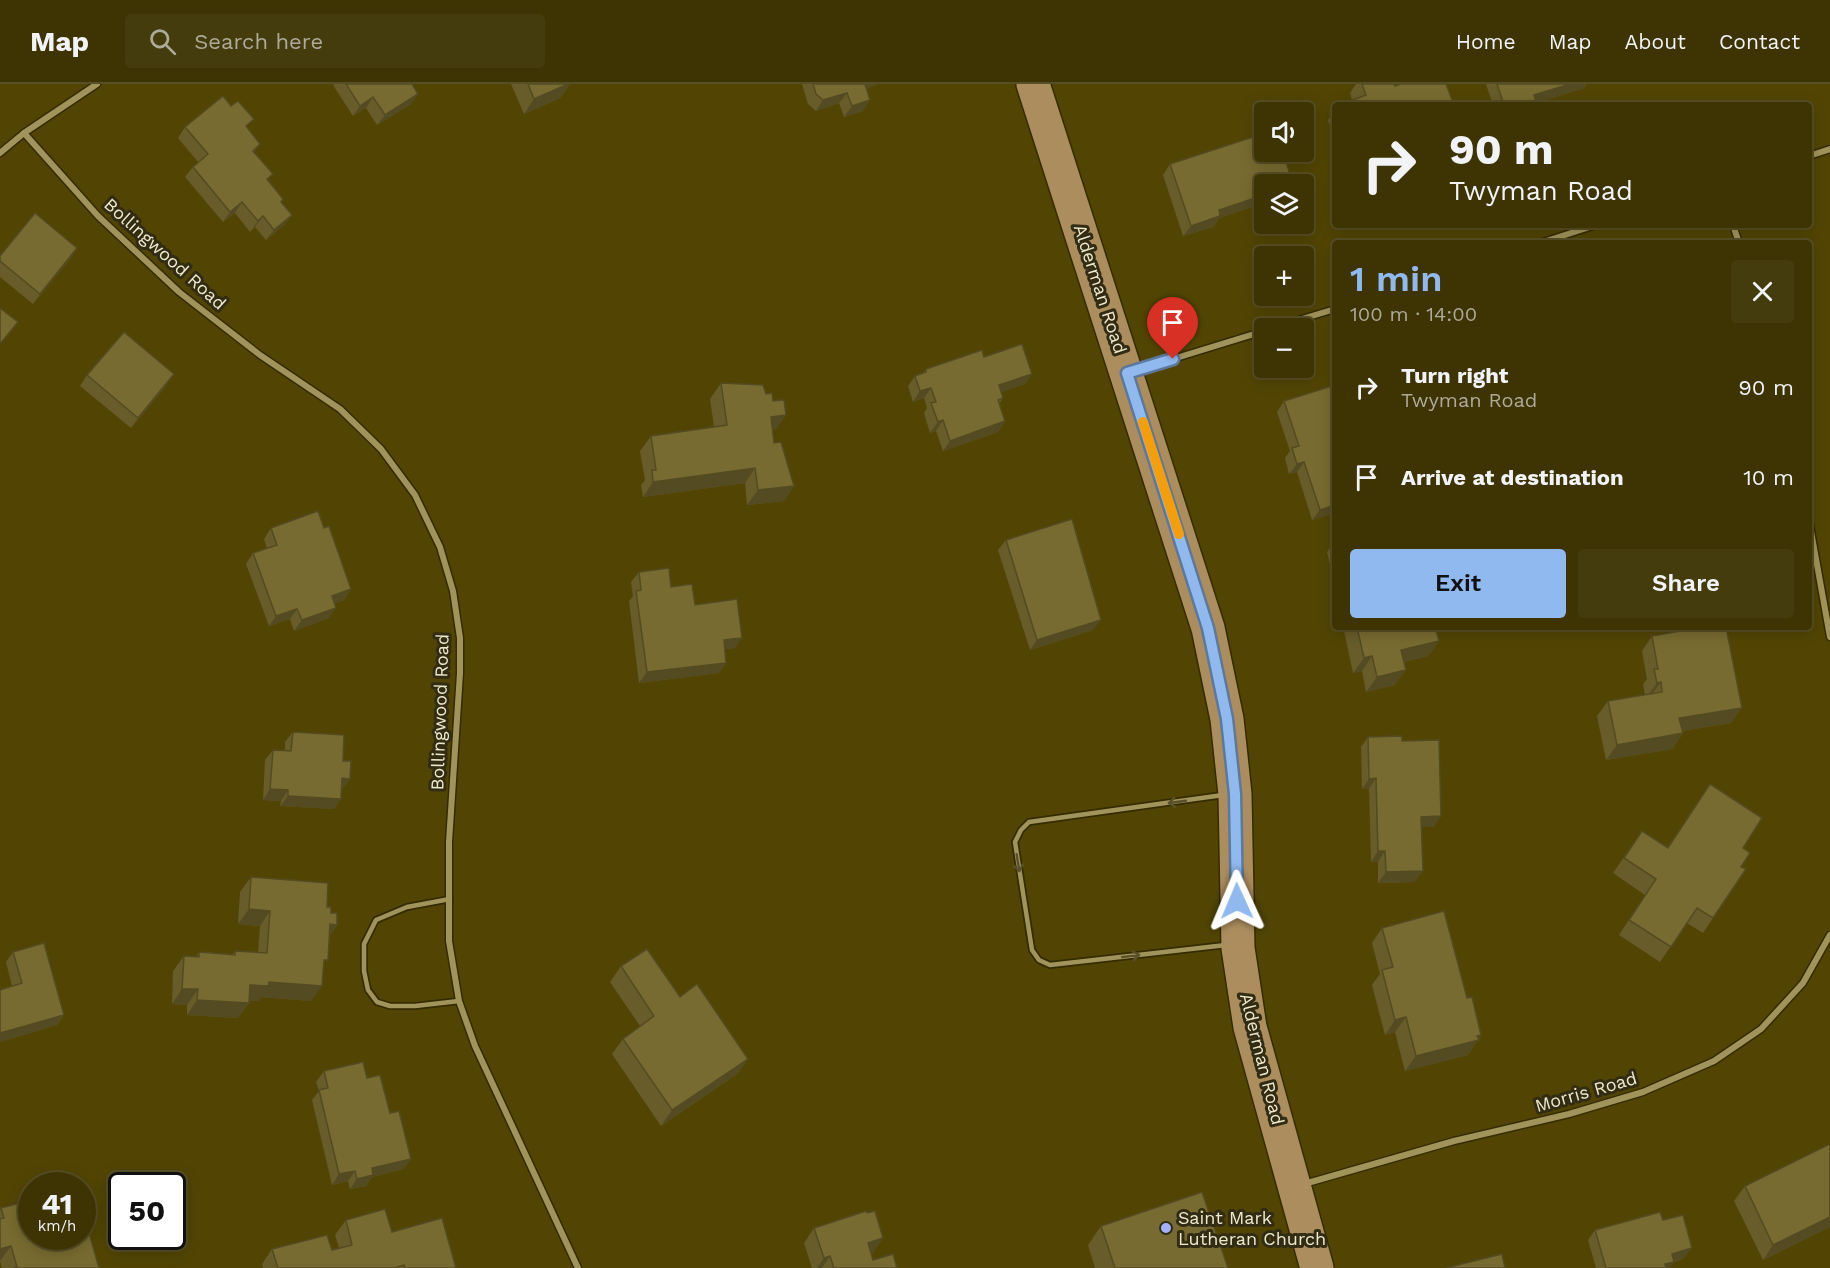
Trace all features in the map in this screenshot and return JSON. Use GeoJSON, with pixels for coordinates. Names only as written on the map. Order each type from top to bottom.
{"type":"FeatureCollection","features":[{"type":"Feature","properties":{"kind":"main road","name":"Alderman Road"},"geometry":{"type":"LineString","coordinates":[[1033,84],[1208,628],[1227,719],[1235,794],[1238,944],[1250,1027],[1317,1268]]}},
{"type":"Feature","properties":{"kind":"street"},"geometry":{"type":"LineString","coordinates":[[0,153],[24,133],[97,84]]}},
{"type":"Feature","properties":{"kind":"street","name":"Bollingwood Road"},"geometry":{"type":"LineString","coordinates":[[24,133],[98,216],[179,292],[260,355],[340,409],[381,449],[415,495],[440,547],[453,591],[460,638],[460,673],[449,842],[449,941],[459,1001],[475,1046],[578,1268]]}},
{"type":"Feature","properties":{"kind":"street"},"geometry":{"type":"LineString","coordinates":[[1812,155],[1830,149]]}},
{"type":"Feature","properties":{"kind":"street"},"geometry":{"type":"LineString","coordinates":[[1549,240],[1587,228]]}},
{"type":"Feature","properties":{"kind":"street"},"geometry":{"type":"LineString","coordinates":[[1305,318],[1332,310]]}},
{"type":"Feature","properties":{"kind":"street"},"geometry":{"type":"LineString","coordinates":[[1127,373],[1254,334]]}},
{"type":"Feature","properties":{"kind":"street"},"geometry":{"type":"LineString","coordinates":[[1812,537],[1830,637]]}},
{"type":"Feature","properties":{"kind":"street","name":"Morris Road"},"geometry":{"type":"LineString","coordinates":[[1294,1187],[1454,1141],[1569,1114],[1643,1092],[1714,1061],[1761,1029],[1803,983],[1830,935]]}},
{"type":"Feature","properties":{"kind":"lane"},"geometry":{"type":"LineString","coordinates":[[1235,794],[1029,822],[1020,830],[1015,842],[1032,951],[1039,960],[1050,965],[1238,944]]}},
{"type":"Feature","properties":{"kind":"lane"},"geometry":{"type":"LineString","coordinates":[[450,898],[407,907],[376,920],[364,944],[364,970],[368,990],[377,1002],[390,1006],[415,1006],[459,1001]]}},
{"type":"Feature","properties":{"kind":"building"},"geometry":{"type":"Polygon","coordinates":[[[346,84],[412,84],[418,94],[385,115],[373,97],[360,106],[346,84]]]}},
{"type":"Feature","properties":{"kind":"building"},"geometry":{"type":"Polygon","coordinates":[[[528,84],[568,84],[534,99],[528,84]]]}},
{"type":"Feature","properties":{"kind":"building"},"geometry":{"type":"Polygon","coordinates":[[[813,84],[865,84],[870,100],[852,106],[847,93],[823,100],[816,94],[813,84]]]}},
{"type":"Feature","properties":{"kind":"building"},"geometry":{"type":"Polygon","coordinates":[[[1362,84],[1394,84],[1395,86],[1446,84],[1453,102],[1347,102],[1366,95],[1362,84]]]}},
{"type":"Feature","properties":{"kind":"building"},"geometry":{"type":"Polygon","coordinates":[[[1497,84],[1570,84],[1534,95],[1536,102],[1503,102],[1497,84]]]}},
{"type":"Feature","properties":{"kind":"building"},"geometry":{"type":"Polygon","coordinates":[[[223,96],[231,106],[238,101],[254,119],[246,126],[260,144],[253,151],[273,174],[267,179],[292,215],[274,230],[263,216],[258,221],[242,202],[230,212],[193,167],[208,154],[185,127],[223,96]]]}},
{"type":"Feature","properties":{"kind":"building"},"geometry":{"type":"Polygon","coordinates":[[[1254,137],[1254,162],[1286,162],[1290,174],[1254,174],[1254,198],[1219,210],[1220,216],[1191,226],[1170,164],[1254,137]]]}},
{"type":"Feature","properties":{"kind":"building"},"geometry":{"type":"Polygon","coordinates":[[[35,213],[77,248],[40,294],[0,261],[0,256],[35,213]]]}},
{"type":"Feature","properties":{"kind":"building"},"geometry":{"type":"Polygon","coordinates":[[[0,308],[18,322],[0,344],[0,308]]]}},
{"type":"Feature","properties":{"kind":"building"},"geometry":{"type":"Polygon","coordinates":[[[124,332],[174,374],[138,418],[87,375],[124,332]]]}},
{"type":"Feature","properties":{"kind":"building"},"geometry":{"type":"Polygon","coordinates":[[[1022,344],[1032,374],[999,385],[1003,398],[998,400],[1005,421],[950,441],[943,420],[938,422],[931,403],[936,402],[931,388],[920,391],[915,376],[926,372],[926,369],[982,350],[984,357],[1022,344]]]}},
{"type":"Feature","properties":{"kind":"building"},"geometry":{"type":"Polygon","coordinates":[[[721,383],[763,385],[766,394],[772,393],[773,401],[784,400],[786,415],[771,417],[774,443],[781,442],[794,486],[758,490],[755,468],[653,482],[652,470],[656,470],[651,436],[727,425],[721,383]]]}},
{"type":"Feature","properties":{"kind":"building"},"geometry":{"type":"Polygon","coordinates":[[[1332,386],[1332,506],[1320,510],[1304,462],[1297,464],[1292,448],[1299,446],[1284,401],[1332,386]]]}},
{"type":"Feature","properties":{"kind":"building"},"geometry":{"type":"Polygon","coordinates":[[[318,511],[324,528],[329,526],[351,589],[332,596],[336,608],[302,620],[297,609],[276,616],[253,553],[277,545],[271,528],[318,511]]]}},
{"type":"Feature","properties":{"kind":"building"},"geometry":{"type":"Polygon","coordinates":[[[1072,519],[1101,620],[1037,640],[1006,540],[1072,519]]]}},
{"type":"Feature","properties":{"kind":"building"},"geometry":{"type":"Polygon","coordinates":[[[669,568],[671,587],[692,584],[695,605],[737,599],[742,638],[724,640],[726,663],[647,672],[636,591],[641,590],[639,572],[669,568]]]}},
{"type":"Feature","properties":{"kind":"building"},"geometry":{"type":"Polygon","coordinates":[[[1358,630],[1436,630],[1439,641],[1401,650],[1406,670],[1377,677],[1372,656],[1364,658],[1358,630]]]}},
{"type":"Feature","properties":{"kind":"building"},"geometry":{"type":"Polygon","coordinates":[[[1686,630],[1727,630],[1742,708],[1679,718],[1683,733],[1617,745],[1608,701],[1662,692],[1661,682],[1657,683],[1654,669],[1658,669],[1652,636],[1686,630]]]}},
{"type":"Feature","properties":{"kind":"building"},"geometry":{"type":"Polygon","coordinates":[[[293,732],[344,735],[343,761],[351,761],[350,779],[342,778],[341,799],[288,796],[288,790],[270,789],[273,750],[291,751],[293,732]]]}},
{"type":"Feature","properties":{"kind":"building"},"geometry":{"type":"Polygon","coordinates":[[[1402,736],[1402,741],[1439,740],[1441,816],[1421,817],[1423,871],[1386,872],[1385,851],[1378,851],[1376,778],[1369,779],[1368,737],[1402,736]]]}},
{"type":"Feature","properties":{"kind":"building"},"geometry":{"type":"Polygon","coordinates":[[[1710,784],[1762,818],[1743,848],[1750,853],[1741,867],[1746,869],[1713,918],[1697,908],[1671,947],[1629,920],[1656,879],[1624,858],[1642,831],[1668,848],[1710,784]]]}},
{"type":"Feature","properties":{"kind":"building"},"geometry":{"type":"Polygon","coordinates":[[[251,877],[328,883],[327,907],[331,907],[331,913],[337,913],[337,925],[330,924],[328,960],[324,960],[322,986],[269,982],[268,986],[250,985],[249,1003],[197,1000],[198,989],[182,989],[184,956],[199,957],[199,952],[235,955],[235,951],[267,953],[270,911],[249,909],[251,877]]]}},
{"type":"Feature","properties":{"kind":"building"},"geometry":{"type":"Polygon","coordinates":[[[1444,911],[1467,998],[1472,997],[1481,1035],[1477,1036],[1479,1040],[1416,1056],[1406,1017],[1395,1020],[1382,970],[1393,967],[1382,928],[1444,911]]]}},
{"type":"Feature","properties":{"kind":"building"},"geometry":{"type":"Polygon","coordinates":[[[44,943],[64,1015],[0,1033],[0,990],[22,983],[13,952],[44,943]]]}},
{"type":"Feature","properties":{"kind":"building"},"geometry":{"type":"Polygon","coordinates":[[[647,949],[680,997],[697,984],[748,1059],[672,1110],[623,1039],[654,1016],[621,966],[647,949]]]}},
{"type":"Feature","properties":{"kind":"building"},"geometry":{"type":"Polygon","coordinates":[[[363,1062],[367,1078],[380,1075],[390,1113],[399,1111],[411,1159],[372,1168],[373,1175],[357,1179],[355,1171],[339,1174],[319,1090],[328,1088],[324,1071],[363,1062]]]}},
{"type":"Feature","properties":{"kind":"building"},"geometry":{"type":"Polygon","coordinates":[[[1830,1144],[1830,1217],[1773,1245],[1745,1186],[1830,1144]]]}},
{"type":"Feature","properties":{"kind":"building","name":"Saint Mark Lutheran Church"},"geometry":{"type":"Polygon","coordinates":[[[1202,1192],[1228,1268],[1115,1268],[1101,1226],[1202,1192]]]}},
{"type":"Feature","properties":{"kind":"building"},"geometry":{"type":"Polygon","coordinates":[[[18,1204],[18,1250],[94,1250],[99,1268],[14,1268],[17,1267],[11,1246],[0,1249],[0,1219],[4,1218],[1,1208],[18,1204]]]}},
{"type":"Feature","properties":{"kind":"building"},"geometry":{"type":"Polygon","coordinates":[[[385,1209],[392,1232],[442,1218],[456,1268],[405,1268],[404,1265],[394,1268],[278,1268],[272,1249],[327,1235],[332,1250],[352,1245],[346,1220],[385,1209]]]}},
{"type":"Feature","properties":{"kind":"building"},"geometry":{"type":"Polygon","coordinates":[[[866,1211],[867,1213],[875,1211],[883,1238],[868,1243],[873,1260],[893,1254],[897,1268],[834,1268],[830,1256],[824,1258],[814,1228],[866,1211]]]}},
{"type":"Feature","properties":{"kind":"building"},"geometry":{"type":"Polygon","coordinates":[[[1660,1212],[1663,1220],[1683,1215],[1692,1248],[1672,1254],[1674,1262],[1665,1264],[1666,1268],[1606,1268],[1595,1230],[1660,1212]]]}},
{"type":"Feature","properties":{"kind":"building"},"geometry":{"type":"Polygon","coordinates":[[[1502,1254],[1505,1268],[1446,1268],[1502,1254]]]}},
{"type":"Feature","properties":{"kind":"slow traffic"},"geometry":{"type":"LineString","coordinates":[[1143,422],[1179,534]]}},
{"type":"Feature","properties":{"kind":"place","name":"Saint Mark Lutheran Church"},"geometry":{"type":"Point","coordinates":[1166,1228]}},
{"type":"Feature","properties":{"kind":"route"},"geometry":{"type":"LineString","coordinates":[[1173,359],[1127,373],[1208,628],[1227,719],[1235,794],[1237,901]]}}]}
